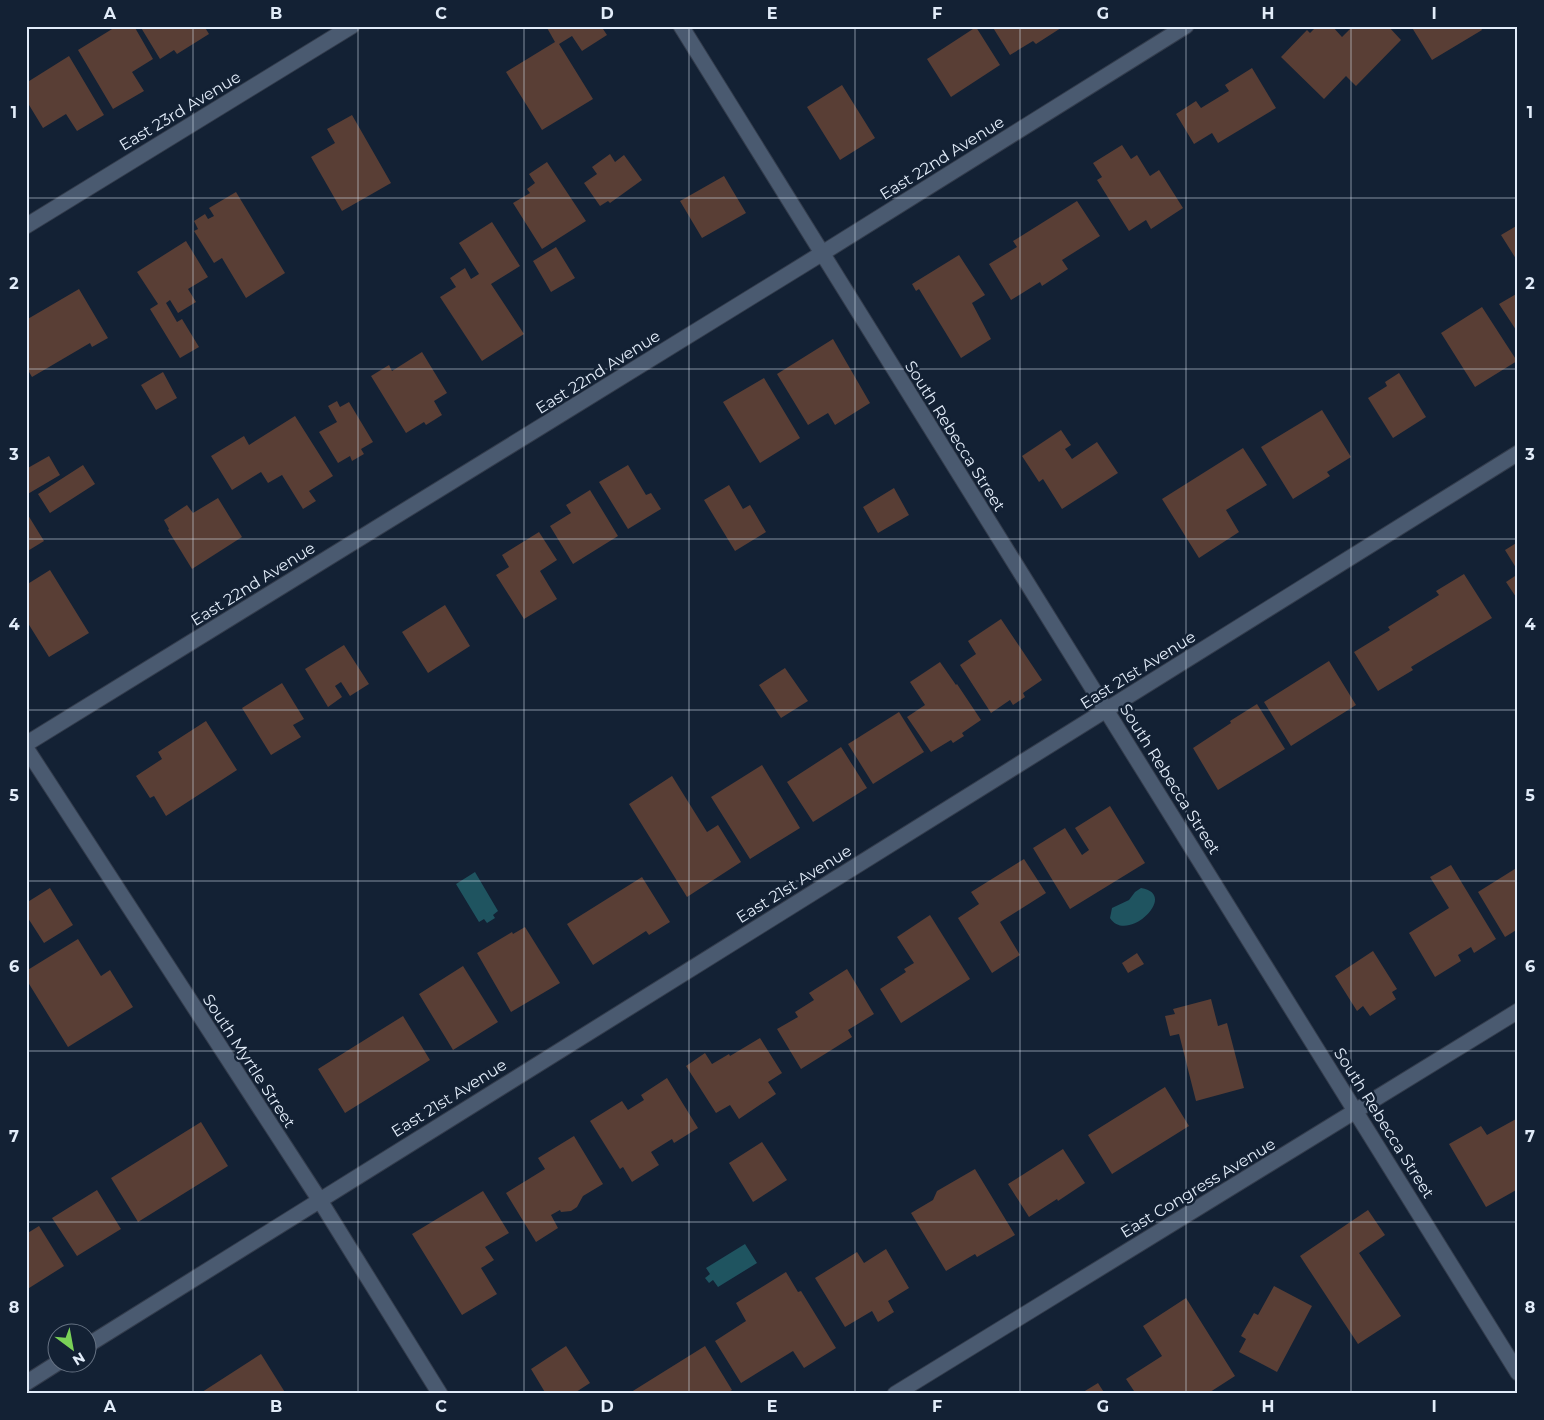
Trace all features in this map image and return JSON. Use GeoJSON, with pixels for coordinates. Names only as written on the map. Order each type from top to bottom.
{"type":"FeatureCollection","features":[{"type":"Feature","properties":{"kind":"street","name":"East 23rd Avenue"},"geometry":{"type":"LineString","coordinates":[[26,226],[352,26]]}},
{"type":"Feature","properties":{"kind":"street","name":"South Rebecca Street"},"geometry":{"type":"LineString","coordinates":[[681,26],[821,254],[1357,1111],[1518,1373]]}},
{"type":"Feature","properties":{"kind":"street","name":"East 22nd Avenue"},"geometry":{"type":"LineString","coordinates":[[26,744],[821,254],[1186,26]]}},
{"type":"Feature","properties":{"kind":"street","name":"East 21st Avenue"},"geometry":{"type":"LineString","coordinates":[[98,1339],[319,1199],[1518,453]]}},
{"type":"Feature","properties":{"kind":"street","name":"South Myrtle Street"},"geometry":{"type":"LineString","coordinates":[[26,748],[319,1199],[440,1394]]}},
{"type":"Feature","properties":{"kind":"street","name":"East Congress Avenue"},"geometry":{"type":"LineString","coordinates":[[895,1394],[1518,1011]]}},
{"type":"Feature","properties":{"kind":"street"},"geometry":{"type":"LineString","coordinates":[[26,1383],[48,1369]]}},
{"type":"Feature","properties":{"kind":"shaded area"},"geometry":{"type":"Polygon","coordinates":[[[475,872],[498,911],[493,915],[495,918],[487,923],[484,919],[479,922],[456,884],[475,872]]]}},
{"type":"Feature","properties":{"kind":"shaded area"},"geometry":{"type":"Polygon","coordinates":[[[1141,888],[1152,892],[1155,899],[1153,907],[1138,922],[1128,926],[1118,925],[1110,918],[1112,908],[1129,900],[1141,888]]]}},
{"type":"Feature","properties":{"kind":"shaded area"},"geometry":{"type":"Polygon","coordinates":[[[745,1244],[757,1263],[718,1287],[713,1280],[709,1283],[705,1278],[710,1274],[706,1268],[745,1244]]]}},
{"type":"Feature","properties":{"kind":"building"},"geometry":{"type":"Polygon","coordinates":[[[117,26],[134,26],[153,59],[132,72],[144,91],[113,109],[78,50],[117,26]]]}},
{"type":"Feature","properties":{"kind":"building"},"geometry":{"type":"Polygon","coordinates":[[[140,26],[204,26],[209,34],[177,54],[174,50],[160,59],[140,26]]]}},
{"type":"Feature","properties":{"kind":"building"},"geometry":{"type":"Polygon","coordinates":[[[546,26],[601,26],[607,35],[582,51],[572,36],[559,44],[593,99],[542,130],[506,72],[555,42],[546,26]]]}},
{"type":"Feature","properties":{"kind":"building"},"geometry":{"type":"Polygon","coordinates":[[[992,26],[1064,26],[1036,44],[1033,41],[1010,55],[992,26]]]}},
{"type":"Feature","properties":{"kind":"building"},"geometry":{"type":"Polygon","coordinates":[[[1317,26],[1332,26],[1342,37],[1353,26],[1388,26],[1401,40],[1356,86],[1346,76],[1324,99],[1281,57],[1307,30],[1310,33],[1317,26]]]}},
{"type":"Feature","properties":{"kind":"building"},"geometry":{"type":"Polygon","coordinates":[[[1411,26],[1480,26],[1482,30],[1432,60],[1411,26]]]}},
{"type":"Feature","properties":{"kind":"building"},"geometry":{"type":"Polygon","coordinates":[[[976,27],[1000,65],[951,97],[927,59],[976,27]]]}},
{"type":"Feature","properties":{"kind":"building"},"geometry":{"type":"Polygon","coordinates":[[[69,56],[104,115],[77,131],[66,114],[43,128],[26,100],[26,83],[69,56]]]}},
{"type":"Feature","properties":{"kind":"building"},"geometry":{"type":"Polygon","coordinates":[[[1252,68],[1276,108],[1218,143],[1212,133],[1194,144],[1176,114],[1196,101],[1201,108],[1229,91],[1225,85],[1252,68]]]}},
{"type":"Feature","properties":{"kind":"building"},"geometry":{"type":"Polygon","coordinates":[[[842,85],[875,138],[840,160],[807,107],[842,85]]]}},
{"type":"Feature","properties":{"kind":"building"},"geometry":{"type":"Polygon","coordinates":[[[352,115],[391,183],[342,211],[311,157],[335,143],[327,129],[352,115]]]}},
{"type":"Feature","properties":{"kind":"building"},"geometry":{"type":"Polygon","coordinates":[[[1122,145],[1131,159],[1137,155],[1150,176],[1159,170],[1183,208],[1151,229],[1146,220],[1129,231],[1097,180],[1102,177],[1093,163],[1122,145]]]}},
{"type":"Feature","properties":{"kind":"building"},"geometry":{"type":"Polygon","coordinates":[[[610,154],[615,162],[624,155],[642,180],[610,203],[608,201],[600,206],[584,183],[597,174],[592,167],[610,154]]]}},
{"type":"Feature","properties":{"kind":"building"},"geometry":{"type":"Polygon","coordinates":[[[547,162],[586,221],[542,249],[513,203],[530,193],[527,189],[535,183],[529,174],[547,162]]]}},
{"type":"Feature","properties":{"kind":"building"},"geometry":{"type":"Polygon","coordinates":[[[724,176],[746,213],[702,238],[680,201],[724,176]]]}},
{"type":"Feature","properties":{"kind":"building"},"geometry":{"type":"Polygon","coordinates":[[[236,192],[285,273],[246,298],[222,258],[214,263],[194,231],[198,229],[194,221],[205,214],[208,219],[214,216],[209,208],[236,192]]]}},
{"type":"Feature","properties":{"kind":"building"},"geometry":{"type":"Polygon","coordinates":[[[1077,201],[1100,236],[1062,260],[1068,269],[1042,286],[1040,282],[1011,300],[989,264],[1017,247],[1013,241],[1077,201]]]}},
{"type":"Feature","properties":{"kind":"building"},"geometry":{"type":"Polygon","coordinates":[[[492,222],[520,266],[491,284],[524,334],[482,361],[440,297],[456,287],[450,278],[465,268],[471,279],[479,274],[459,243],[492,222]]]}},
{"type":"Feature","properties":{"kind":"building"},"geometry":{"type":"Polygon","coordinates":[[[1518,225],[1518,262],[1501,235],[1518,225]]]}},
{"type":"Feature","properties":{"kind":"building"},"geometry":{"type":"Polygon","coordinates":[[[186,241],[208,277],[188,289],[196,302],[178,313],[170,300],[166,303],[177,322],[182,319],[199,347],[180,358],[150,309],[158,304],[137,272],[186,241]]]}},
{"type":"Feature","properties":{"kind":"building"},"geometry":{"type":"Polygon","coordinates":[[[556,247],[575,278],[551,292],[533,261],[556,247]]]}},
{"type":"Feature","properties":{"kind":"building"},"geometry":{"type":"Polygon","coordinates":[[[959,255],[985,295],[972,303],[991,339],[961,358],[919,289],[916,291],[912,284],[959,255]]]}},
{"type":"Feature","properties":{"kind":"building"},"geometry":{"type":"Polygon","coordinates":[[[79,289],[108,338],[92,347],[90,343],[32,377],[26,367],[26,320],[79,289]]]}},
{"type":"Feature","properties":{"kind":"building"},"geometry":{"type":"Polygon","coordinates":[[[1518,293],[1518,333],[1499,304],[1518,293]]]}},
{"type":"Feature","properties":{"kind":"building"},"geometry":{"type":"Polygon","coordinates":[[[1482,307],[1517,361],[1475,387],[1441,333],[1482,307]]]}},
{"type":"Feature","properties":{"kind":"building"},"geometry":{"type":"Polygon","coordinates":[[[833,339],[870,403],[835,425],[828,413],[808,425],[777,374],[833,339]]]}},
{"type":"Feature","properties":{"kind":"building"},"geometry":{"type":"Polygon","coordinates":[[[422,352],[447,393],[434,401],[442,415],[426,425],[424,422],[406,433],[371,376],[389,365],[392,371],[422,352]]]}},
{"type":"Feature","properties":{"kind":"building"},"geometry":{"type":"Polygon","coordinates":[[[163,372],[177,398],[156,410],[141,385],[163,372]]]}},
{"type":"Feature","properties":{"kind":"building"},"geometry":{"type":"Polygon","coordinates":[[[1399,373],[1426,417],[1393,438],[1368,398],[1387,386],[1385,382],[1399,373]]]}},
{"type":"Feature","properties":{"kind":"building"},"geometry":{"type":"Polygon","coordinates":[[[764,378],[800,438],[760,463],[723,402],[764,378]]]}},
{"type":"Feature","properties":{"kind":"building"},"geometry":{"type":"Polygon","coordinates":[[[337,401],[340,407],[349,402],[373,442],[361,449],[364,454],[352,461],[350,456],[338,463],[319,432],[337,422],[328,406],[337,401]]]}},
{"type":"Feature","properties":{"kind":"building"},"geometry":{"type":"Polygon","coordinates":[[[1322,410],[1351,457],[1327,472],[1330,476],[1293,499],[1261,447],[1322,410]]]}},
{"type":"Feature","properties":{"kind":"building"},"geometry":{"type":"Polygon","coordinates":[[[295,416],[333,476],[309,491],[316,501],[303,509],[282,475],[268,483],[261,472],[232,490],[211,456],[244,436],[249,445],[295,416]]]}},
{"type":"Feature","properties":{"kind":"building"},"geometry":{"type":"Polygon","coordinates":[[[1061,430],[1071,445],[1065,449],[1072,459],[1097,442],[1118,473],[1062,509],[1043,479],[1039,482],[1022,456],[1061,430]]]}},
{"type":"Feature","properties":{"kind":"building"},"geometry":{"type":"Polygon","coordinates":[[[1243,448],[1267,485],[1226,510],[1239,532],[1199,558],[1162,499],[1243,448]]]}},
{"type":"Feature","properties":{"kind":"building"},"geometry":{"type":"Polygon","coordinates":[[[49,456],[60,475],[26,495],[26,469],[49,456]]]}},
{"type":"Feature","properties":{"kind":"building"},"geometry":{"type":"Polygon","coordinates":[[[83,465],[95,484],[50,513],[38,494],[83,465]]]}},
{"type":"Feature","properties":{"kind":"building"},"geometry":{"type":"Polygon","coordinates":[[[628,465],[646,495],[651,493],[661,509],[628,529],[599,482],[628,465]]]}},
{"type":"Feature","properties":{"kind":"building"},"geometry":{"type":"Polygon","coordinates":[[[729,485],[743,509],[750,505],[766,532],[735,551],[704,500],[729,485]]]}},
{"type":"Feature","properties":{"kind":"building"},"geometry":{"type":"Polygon","coordinates":[[[894,488],[909,515],[878,533],[863,507],[894,488]]]}},
{"type":"Feature","properties":{"kind":"building"},"geometry":{"type":"Polygon","coordinates":[[[590,490],[618,536],[573,564],[550,526],[571,513],[566,505],[590,490]]]}},
{"type":"Feature","properties":{"kind":"building"},"geometry":{"type":"Polygon","coordinates":[[[218,498],[242,537],[192,569],[164,520],[187,505],[193,513],[218,498]]]}},
{"type":"Feature","properties":{"kind":"building"},"geometry":{"type":"Polygon","coordinates":[[[28,515],[44,541],[26,552],[26,516],[28,515]]]}},
{"type":"Feature","properties":{"kind":"building"},"geometry":{"type":"Polygon","coordinates":[[[539,532],[557,560],[540,571],[557,599],[524,619],[496,575],[509,567],[502,555],[539,532]]]}},
{"type":"Feature","properties":{"kind":"building"},"geometry":{"type":"Polygon","coordinates":[[[1518,542],[1518,571],[1505,550],[1518,542]]]}},
{"type":"Feature","properties":{"kind":"building"},"geometry":{"type":"Polygon","coordinates":[[[50,570],[89,633],[49,657],[26,620],[26,585],[50,570]]]}},
{"type":"Feature","properties":{"kind":"building"},"geometry":{"type":"Polygon","coordinates":[[[1464,574],[1492,618],[1411,667],[1413,670],[1378,691],[1354,652],[1390,630],[1388,627],[1439,595],[1436,591],[1464,574]]]}},
{"type":"Feature","properties":{"kind":"building"},"geometry":{"type":"Polygon","coordinates":[[[1518,574],[1518,600],[1506,582],[1518,574]]]}},
{"type":"Feature","properties":{"kind":"building"},"geometry":{"type":"Polygon","coordinates":[[[445,605],[470,646],[428,673],[402,632],[445,605]]]}},
{"type":"Feature","properties":{"kind":"building"},"geometry":{"type":"Polygon","coordinates":[[[1001,619],[1042,680],[1023,693],[1025,697],[1013,705],[1010,700],[991,713],[960,665],[976,654],[968,641],[1001,619]]]}},
{"type":"Feature","properties":{"kind":"building"},"geometry":{"type":"Polygon","coordinates":[[[344,645],[369,684],[350,696],[341,682],[335,686],[342,697],[328,707],[305,669],[344,645]]]}},
{"type":"Feature","properties":{"kind":"building"},"geometry":{"type":"Polygon","coordinates":[[[1329,661],[1356,705],[1291,746],[1264,702],[1329,661]]]}},
{"type":"Feature","properties":{"kind":"building"},"geometry":{"type":"Polygon","coordinates":[[[940,662],[981,720],[962,733],[964,736],[953,743],[951,740],[931,752],[907,717],[925,705],[910,682],[940,662]]]}},
{"type":"Feature","properties":{"kind":"building"},"geometry":{"type":"Polygon","coordinates":[[[785,668],[808,701],[781,718],[759,685],[785,668]]]}},
{"type":"Feature","properties":{"kind":"building"},"geometry":{"type":"Polygon","coordinates":[[[282,683],[304,719],[293,725],[301,737],[271,755],[242,708],[282,683]]]}},
{"type":"Feature","properties":{"kind":"building"},"geometry":{"type":"Polygon","coordinates":[[[1257,704],[1285,749],[1218,790],[1193,748],[1257,704]]]}},
{"type":"Feature","properties":{"kind":"building"},"geometry":{"type":"Polygon","coordinates":[[[899,712],[924,752],[873,784],[848,744],[899,712]]]}},
{"type":"Feature","properties":{"kind":"building"},"geometry":{"type":"Polygon","coordinates":[[[206,721],[237,770],[166,816],[154,796],[150,798],[136,776],[162,759],[158,752],[206,721]]]}},
{"type":"Feature","properties":{"kind":"building"},"geometry":{"type":"Polygon","coordinates":[[[841,747],[867,788],[813,822],[787,782],[841,747]]]}},
{"type":"Feature","properties":{"kind":"building"},"geometry":{"type":"Polygon","coordinates":[[[762,765],[800,828],[750,859],[711,797],[762,765]]]}},
{"type":"Feature","properties":{"kind":"building"},"geometry":{"type":"Polygon","coordinates":[[[672,776],[707,832],[718,825],[741,862],[687,897],[629,804],[672,776]]]}},
{"type":"Feature","properties":{"kind":"building"},"geometry":{"type":"Polygon","coordinates":[[[1110,806],[1145,863],[1070,909],[1033,848],[1065,828],[1082,855],[1089,850],[1075,828],[1110,806]]]}},
{"type":"Feature","properties":{"kind":"building"},"geometry":{"type":"Polygon","coordinates":[[[1024,859],[1046,893],[1000,922],[1020,955],[992,973],[958,918],[979,904],[971,892],[1024,859]]]}},
{"type":"Feature","properties":{"kind":"building"},"geometry":{"type":"Polygon","coordinates":[[[1451,865],[1496,939],[1474,953],[1471,947],[1458,955],[1461,961],[1435,977],[1409,933],[1449,908],[1430,877],[1451,865]]]}},
{"type":"Feature","properties":{"kind":"building"},"geometry":{"type":"Polygon","coordinates":[[[1518,867],[1518,929],[1505,937],[1478,892],[1518,867]]]}},
{"type":"Feature","properties":{"kind":"building"},"geometry":{"type":"Polygon","coordinates":[[[642,877],[670,922],[649,935],[646,931],[593,965],[567,924],[642,877]]]}},
{"type":"Feature","properties":{"kind":"building"},"geometry":{"type":"Polygon","coordinates":[[[50,888],[73,925],[44,943],[26,915],[26,903],[50,888]]]}},
{"type":"Feature","properties":{"kind":"building"},"geometry":{"type":"Polygon","coordinates":[[[930,915],[970,979],[901,1023],[880,989],[906,972],[904,969],[914,963],[897,937],[930,915]]]}},
{"type":"Feature","properties":{"kind":"building"},"geometry":{"type":"Polygon","coordinates":[[[525,927],[560,983],[511,1012],[477,953],[512,932],[513,934],[525,927]]]}},
{"type":"Feature","properties":{"kind":"building"},"geometry":{"type":"Polygon","coordinates":[[[78,939],[101,976],[110,970],[133,1007],[68,1047],[26,979],[26,971],[78,939]]]}},
{"type":"Feature","properties":{"kind":"building"},"geometry":{"type":"Polygon","coordinates":[[[1373,951],[1397,989],[1392,992],[1396,999],[1370,1016],[1363,1006],[1357,1011],[1335,976],[1373,951]]]}},
{"type":"Feature","properties":{"kind":"building"},"geometry":{"type":"Polygon","coordinates":[[[1137,953],[1144,964],[1128,973],[1122,963],[1137,953]]]}},
{"type":"Feature","properties":{"kind":"building"},"geometry":{"type":"Polygon","coordinates":[[[463,966],[498,1022],[453,1050],[419,994],[463,966]]]}},
{"type":"Feature","properties":{"kind":"building"},"geometry":{"type":"Polygon","coordinates":[[[847,969],[874,1014],[848,1030],[852,1037],[801,1069],[777,1029],[798,1017],[795,1012],[814,1000],[809,993],[847,969]]]}},
{"type":"Feature","properties":{"kind":"building"},"geometry":{"type":"Polygon","coordinates":[[[1211,999],[1218,1026],[1227,1023],[1244,1088],[1196,1101],[1179,1034],[1170,1036],[1165,1016],[1175,1014],[1173,1009],[1211,999]]]}},
{"type":"Feature","properties":{"kind":"building"},"geometry":{"type":"Polygon","coordinates":[[[403,1016],[430,1060],[345,1113],[318,1069],[403,1016]]]}},
{"type":"Feature","properties":{"kind":"building"},"geometry":{"type":"Polygon","coordinates":[[[760,1038],[782,1073],[768,1082],[776,1094],[739,1119],[730,1105],[716,1113],[686,1066],[705,1053],[712,1064],[729,1054],[730,1056],[760,1038]]]}},
{"type":"Feature","properties":{"kind":"building"},"geometry":{"type":"Polygon","coordinates":[[[667,1078],[698,1128],[674,1143],[672,1139],[651,1152],[659,1165],[632,1182],[623,1167],[620,1169],[590,1121],[622,1101],[628,1110],[644,1100],[641,1095],[667,1078]]]}},
{"type":"Feature","properties":{"kind":"building"},"geometry":{"type":"Polygon","coordinates":[[[1165,1087],[1189,1126],[1112,1174],[1088,1135],[1165,1087]]]}},
{"type":"Feature","properties":{"kind":"building"},"geometry":{"type":"Polygon","coordinates":[[[1516,1119],[1518,1122],[1518,1189],[1486,1207],[1449,1144],[1481,1126],[1487,1135],[1516,1119]]]}},
{"type":"Feature","properties":{"kind":"building"},"geometry":{"type":"Polygon","coordinates":[[[201,1122],[228,1166],[138,1222],[111,1178],[201,1122]]]}},
{"type":"Feature","properties":{"kind":"building"},"geometry":{"type":"Polygon","coordinates":[[[574,1136],[603,1184],[583,1196],[577,1207],[571,1211],[561,1212],[560,1210],[551,1215],[558,1228],[536,1242],[506,1193],[545,1169],[538,1158],[574,1136]]]}},
{"type":"Feature","properties":{"kind":"building"},"geometry":{"type":"Polygon","coordinates":[[[762,1142],[787,1180],[753,1202],[729,1163],[762,1142]]]}},
{"type":"Feature","properties":{"kind":"building"},"geometry":{"type":"Polygon","coordinates":[[[1063,1149],[1085,1183],[1029,1217],[1008,1184],[1063,1149]]]}},
{"type":"Feature","properties":{"kind":"building"},"geometry":{"type":"Polygon","coordinates":[[[975,1169],[1015,1235],[977,1257],[975,1254],[946,1271],[911,1213],[933,1200],[937,1191],[975,1169]]]}},
{"type":"Feature","properties":{"kind":"building"},"geometry":{"type":"Polygon","coordinates":[[[97,1190],[121,1229],[77,1256],[52,1218],[97,1190]]]}},
{"type":"Feature","properties":{"kind":"building"},"geometry":{"type":"Polygon","coordinates":[[[483,1191],[509,1233],[485,1247],[494,1260],[481,1268],[497,1294],[462,1315],[412,1234],[483,1191]]]}},
{"type":"Feature","properties":{"kind":"building"},"geometry":{"type":"Polygon","coordinates":[[[1368,1210],[1385,1235],[1359,1253],[1401,1316],[1358,1344],[1300,1256],[1368,1210]]]}},
{"type":"Feature","properties":{"kind":"building"},"geometry":{"type":"Polygon","coordinates":[[[39,1226],[64,1266],[26,1290],[26,1234],[39,1226]]]}},
{"type":"Feature","properties":{"kind":"building"},"geometry":{"type":"Polygon","coordinates":[[[886,1249],[909,1288],[888,1301],[894,1312],[878,1322],[872,1311],[845,1327],[815,1278],[857,1252],[864,1263],[886,1249]]]}},
{"type":"Feature","properties":{"kind":"building"},"geometry":{"type":"Polygon","coordinates":[[[786,1272],[798,1292],[801,1291],[836,1348],[804,1368],[793,1351],[741,1383],[715,1341],[746,1321],[736,1303],[786,1272]]]}},
{"type":"Feature","properties":{"kind":"building"},"geometry":{"type":"Polygon","coordinates":[[[1274,1286],[1312,1306],[1277,1372],[1239,1352],[1246,1339],[1241,1336],[1254,1313],[1258,1315],[1274,1286]]]}},
{"type":"Feature","properties":{"kind":"building"},"geometry":{"type":"Polygon","coordinates":[[[1186,1298],[1235,1376],[1207,1394],[1136,1394],[1126,1379],[1162,1356],[1143,1326],[1186,1298]]]}},
{"type":"Feature","properties":{"kind":"building"},"geometry":{"type":"Polygon","coordinates":[[[566,1346],[590,1383],[573,1394],[546,1394],[531,1369],[566,1346]]]}},
{"type":"Feature","properties":{"kind":"building"},"geometry":{"type":"Polygon","coordinates":[[[705,1346],[732,1390],[726,1394],[628,1394],[705,1346]]]}},
{"type":"Feature","properties":{"kind":"building"},"geometry":{"type":"Polygon","coordinates":[[[261,1354],[286,1394],[199,1394],[261,1354]]]}},
{"type":"Feature","properties":{"kind":"building"},"geometry":{"type":"Polygon","coordinates":[[[1098,1383],[1105,1394],[1080,1394],[1098,1383]]]}}]}
